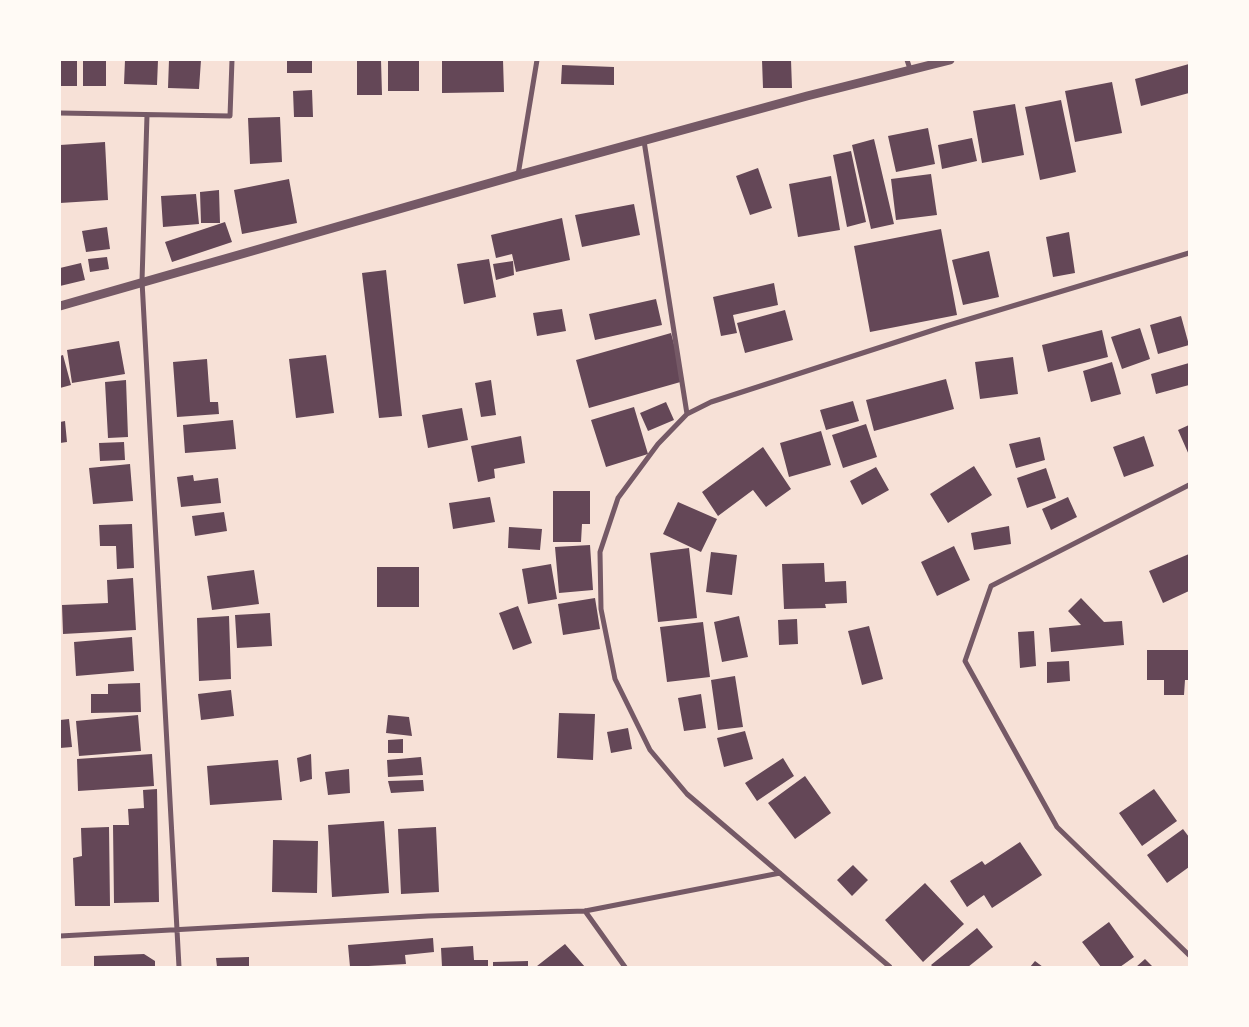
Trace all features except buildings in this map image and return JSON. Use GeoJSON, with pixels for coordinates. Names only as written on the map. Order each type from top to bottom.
{"type":"FeatureCollection","features":[{"type":"Feature","properties":{"kind":"street"},"geometry":{"type":"LineString","coordinates":[[60,113],[230,116],[232,60]]}},
{"type":"Feature","properties":{"kind":"street"},"geometry":{"type":"LineString","coordinates":[[518,175],[537,60]]}},
{"type":"Feature","properties":{"kind":"street"},"geometry":{"type":"LineString","coordinates":[[60,306],[142,281],[909,65],[950,60]]}},
{"type":"Feature","properties":{"kind":"street"},"geometry":{"type":"LineString","coordinates":[[147,115],[142,281],[179,967]]}},
{"type":"Feature","properties":{"kind":"street"},"geometry":{"type":"LineString","coordinates":[[644,141],[686,414]]}},
{"type":"Feature","properties":{"kind":"street"},"geometry":{"type":"LineString","coordinates":[[890,967],[687,794],[650,750],[615,679],[601,609],[600,552],[618,498],[658,444],[686,414],[711,402],[946,326],[1189,253]]}},
{"type":"Feature","properties":{"kind":"street"},"geometry":{"type":"LineString","coordinates":[[1189,485],[991,586],[964,662],[1057,827],[1189,955]]}},
{"type":"Feature","properties":{"kind":"street"},"geometry":{"type":"LineString","coordinates":[[60,936],[428,916],[585,910],[780,873]]}},
{"type":"Feature","properties":{"kind":"street"},"geometry":{"type":"LineString","coordinates":[[585,910],[625,967]]}}]}
